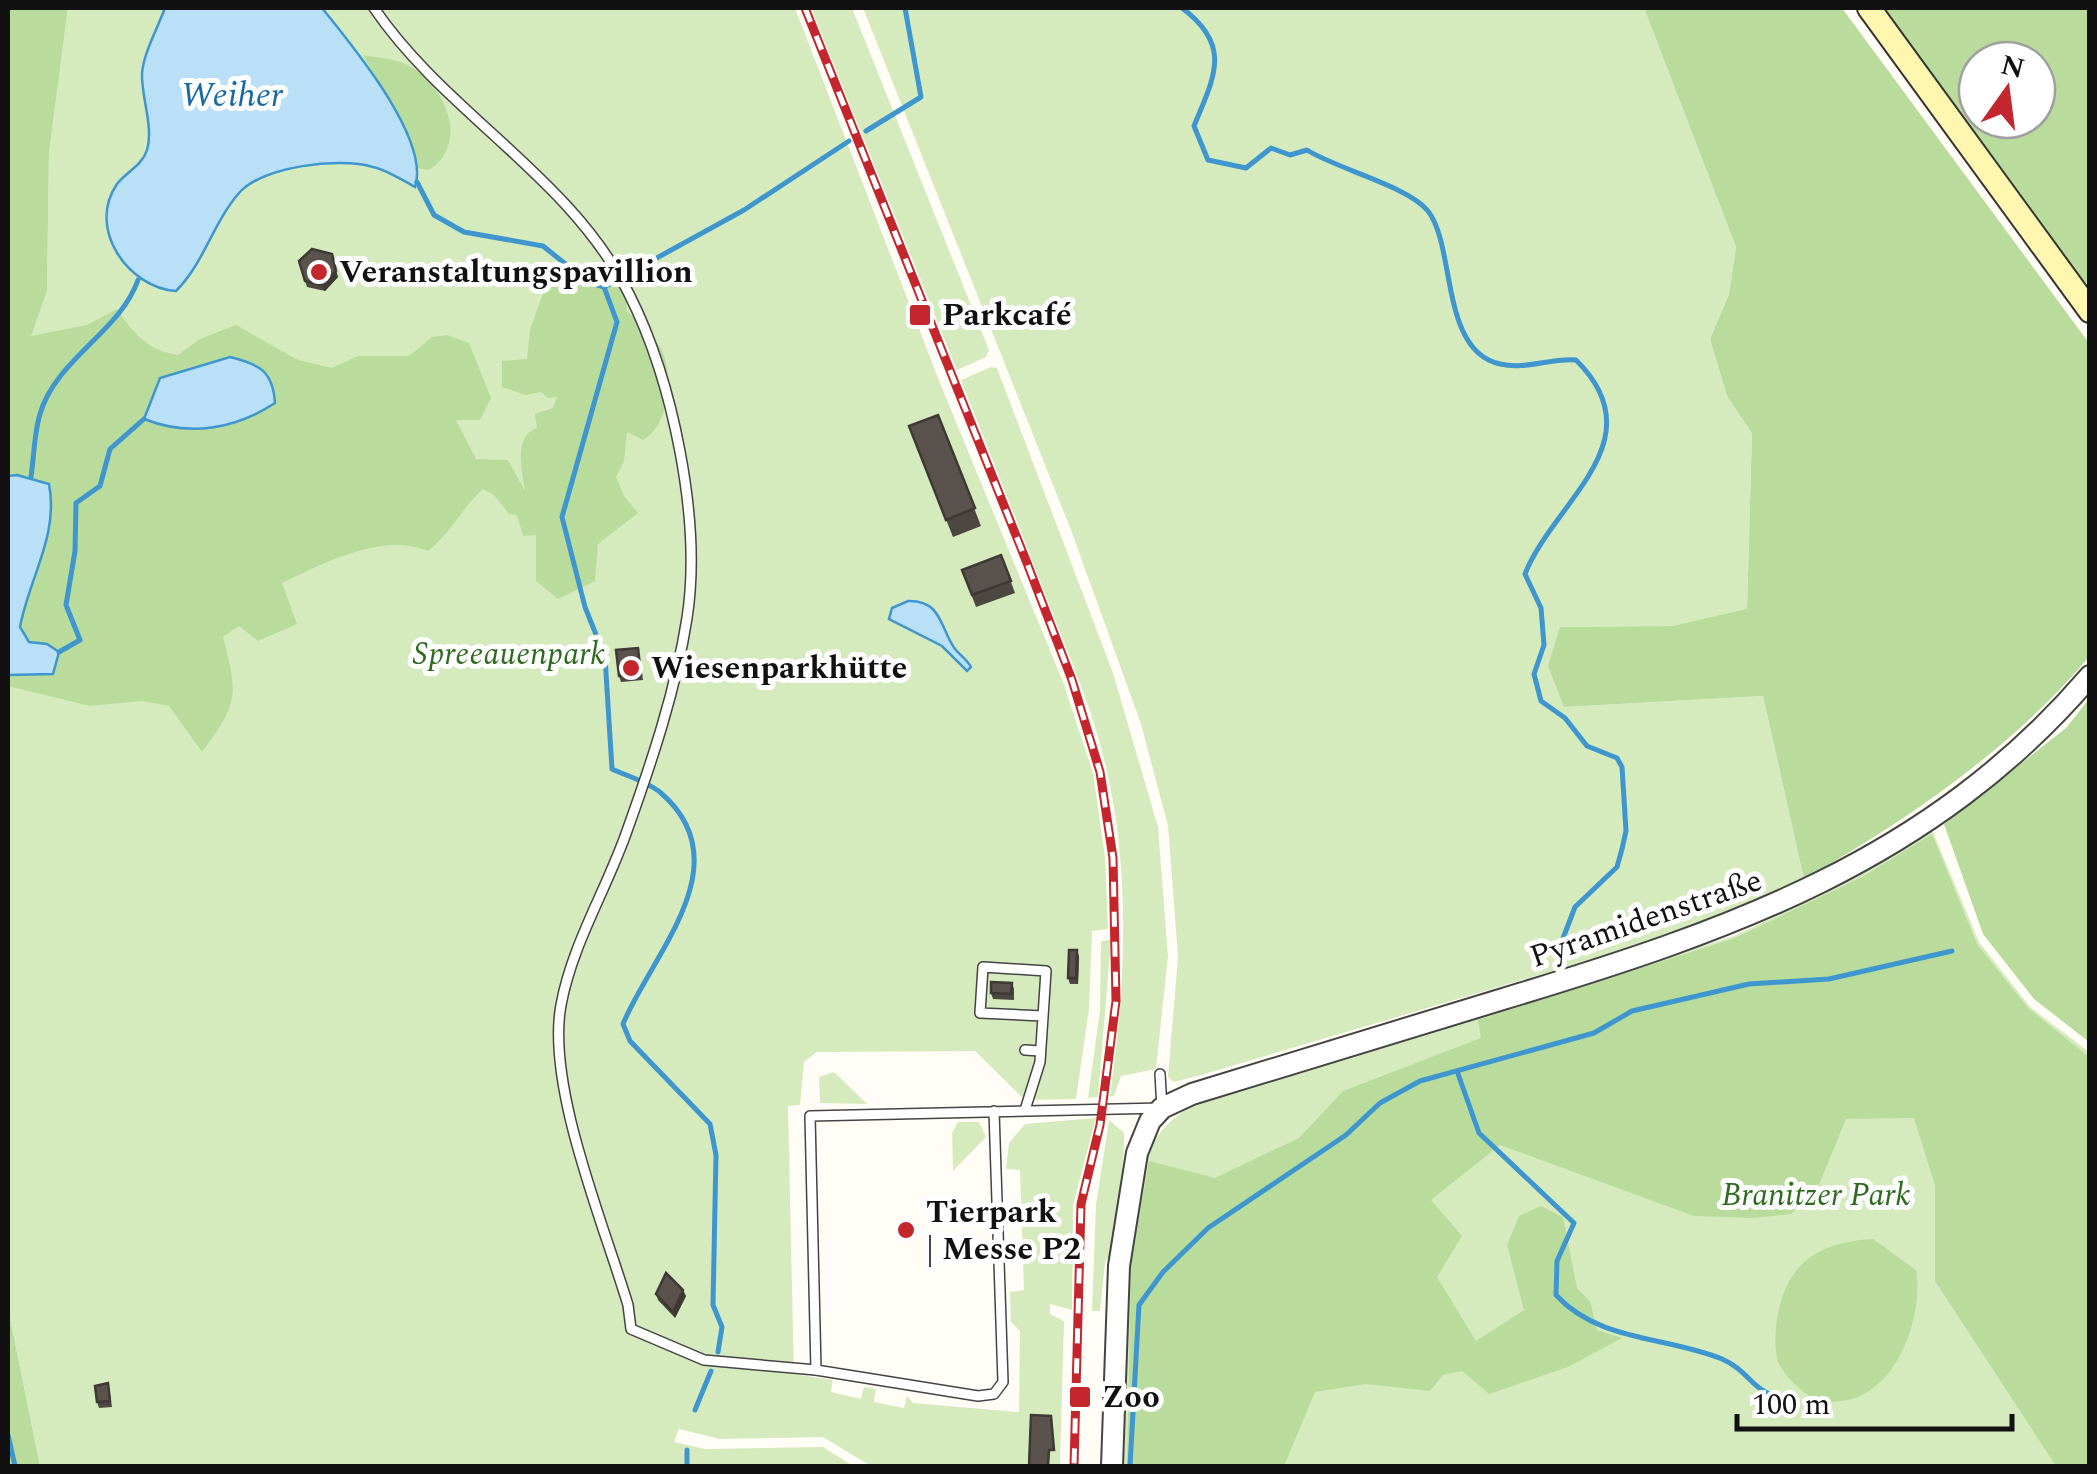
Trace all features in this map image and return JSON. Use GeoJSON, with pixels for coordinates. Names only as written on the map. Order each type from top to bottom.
{"type":"FeatureCollection","features":[{"type":"Feature","properties":{"kind":"main road"},"geometry":{"type":"LineString","coordinates":[[1869,8],[2090,310]]}},
{"type":"Feature","properties":{"kind":"street","name":"Pyramidenstraße"},"geometry":{"type":"LineString","coordinates":[[1162,1108],[1192,1094],[1669,949],[1788,902],[1860,865],[1997,770],[2090,676]]}},
{"type":"Feature","properties":{"kind":"street"},"geometry":{"type":"LineString","coordinates":[[1112,1466],[1119,1266],[1137,1152],[1150,1121],[1162,1108]]}},
{"type":"Feature","properties":{"kind":"lane"},"geometry":{"type":"LineString","coordinates":[[374,8],[409,53],[587,228],[616,270],[649,339],[676,430],[691,543],[688,614],[647,777],[561,1006],[563,1086],[628,1306],[631,1328],[704,1360],[816,1370],[978,1396],[994,1394],[1003,1382],[994,1111]]}},
{"type":"Feature","properties":{"kind":"lane"},"geometry":{"type":"LineString","coordinates":[[1026,1110],[1040,1051],[1043,1016],[1046,971],[983,967],[980,1013],[1043,1016]]}},
{"type":"Feature","properties":{"kind":"lane"},"geometry":{"type":"LineString","coordinates":[[1025,1050],[1040,1051]]}},
{"type":"Feature","properties":{"kind":"lane"},"geometry":{"type":"LineString","coordinates":[[816,1370],[810,1116],[1162,1108],[1160,1074]]}},
{"type":"Feature","properties":{"kind":"green space"},"geometry":{"type":"Polygon","coordinates":[[[8,8],[68,8],[49,153],[47,291],[31,336],[87,325],[117,309],[142,340],[167,353],[178,355],[200,339],[236,325],[298,360],[332,368],[358,356],[409,356],[432,337],[447,335],[469,343],[491,398],[480,420],[456,420],[476,459],[508,460],[525,491],[522,446],[529,432],[537,428],[535,414],[553,408],[557,397],[548,398],[541,392],[526,395],[502,387],[502,361],[527,359],[530,330],[546,285],[568,285],[578,268],[593,278],[607,270],[627,298],[626,310],[664,354],[668,381],[664,410],[652,433],[643,440],[627,432],[624,461],[616,477],[624,496],[638,513],[598,544],[595,581],[558,599],[536,581],[536,535],[523,536],[517,515],[509,514],[494,495],[483,489],[428,551],[391,545],[335,559],[282,583],[297,624],[258,641],[239,626],[223,637],[232,698],[223,722],[202,752],[169,706],[142,701],[90,706],[8,686],[8,8]]]}},
{"type":"Feature","properties":{"kind":"green space","name":"Spreeauenpark"},"geometry":{"type":"Polygon","coordinates":[[[68,8],[795,8],[940,383],[1063,682],[1093,773],[1105,857],[1108,929],[1092,931],[1089,1009],[1076,1099],[1025,1100],[975,1051],[817,1052],[804,1062],[800,1105],[788,1106],[794,1374],[833,1380],[831,1392],[861,1399],[864,1387],[876,1389],[874,1402],[904,1408],[907,1396],[913,1403],[1019,1412],[1020,1331],[1011,1322],[1010,1292],[1024,1290],[1020,1170],[1006,1169],[1009,1143],[1025,1124],[1096,1118],[1073,1205],[1072,1310],[1050,1304],[1050,1314],[1064,1321],[1060,1466],[871,1466],[823,1437],[720,1439],[679,1429],[674,1442],[705,1449],[823,1447],[853,1466],[40,1466],[8,1308],[8,392],[47,291],[49,153],[68,8]]]}},
{"type":"Feature","properties":{"kind":"green space"},"geometry":{"type":"Polygon","coordinates":[[[811,8],[852,8],[989,350],[986,357],[957,370],[811,8]]]}},
{"type":"Feature","properties":{"kind":"green space"},"geometry":{"type":"Polygon","coordinates":[[[863,8],[1644,8],[1736,247],[1729,294],[1710,339],[1727,396],[1752,432],[1747,610],[1672,626],[1560,627],[1564,707],[1763,696],[1804,879],[1664,938],[1201,1075],[1174,1082],[1168,1077],[1178,957],[1172,877],[1168,826],[1141,724],[1071,530],[863,8]]]}},
{"type":"Feature","properties":{"kind":"green space"},"geometry":{"type":"Polygon","coordinates":[[[1644,8],[1842,8],[2089,343],[2089,657],[2026,722],[1957,780],[1804,879],[1763,696],[1564,707],[1548,666],[1560,627],[1672,626],[1747,609],[1752,433],[1727,396],[1710,339],[1729,294],[1736,247],[1644,8]]]}},
{"type":"Feature","properties":{"kind":"green space"},"geometry":{"type":"Polygon","coordinates":[[[1882,8],[2089,8],[2089,287],[1972,140],[2057,140],[2057,40],[1957,40],[1957,118],[1882,8]]]}},
{"type":"Feature","properties":{"kind":"green space"},"geometry":{"type":"Polygon","coordinates":[[[363,55],[394,60],[417,70],[439,95],[447,111],[449,143],[442,158],[429,170],[418,168],[396,114],[363,55]]]}},
{"type":"Feature","properties":{"kind":"green space"},"geometry":{"type":"Polygon","coordinates":[[[997,368],[1113,673],[1158,827],[1168,956],[1156,1069],[1121,1076],[1114,1096],[1110,1096],[1123,934],[1115,811],[1088,706],[961,380],[997,368]]]}},
{"type":"Feature","properties":{"kind":"green space"},"geometry":{"type":"Polygon","coordinates":[[[2089,699],[2089,1042],[2034,999],[1983,934],[1944,824],[2066,728],[2089,699]]]}},
{"type":"Feature","properties":{"kind":"green space","name":"Branitzer Park"},"geometry":{"type":"Polygon","coordinates":[[[1932,830],[1979,942],[2030,1007],[2089,1052],[2089,1466],[1120,1466],[1127,1266],[1147,1155],[1161,1132],[1179,1114],[1195,1104],[1734,936],[1862,874],[1932,830]]]}},
{"type":"Feature","properties":{"kind":"green space","name":"Branitzer Park"},"geometry":{"type":"Polygon","coordinates":[[[1932,834],[1977,944],[2028,1008],[2089,1057],[2089,1466],[2056,1466],[1935,1281],[1935,1185],[1914,1118],[1846,1119],[1818,1187],[1791,1214],[1753,1218],[1694,1216],[1500,1145],[1431,1200],[1462,1236],[1437,1277],[1476,1341],[1524,1310],[1507,1245],[1519,1216],[1541,1206],[1563,1217],[1577,1288],[1590,1301],[1597,1330],[1622,1338],[1568,1367],[1489,1394],[1462,1371],[1443,1375],[1430,1391],[1365,1384],[1315,1392],[1284,1466],[1127,1466],[1131,1265],[1149,1161],[1215,1178],[1299,1138],[1343,1091],[1481,1038],[1478,1020],[1735,938],[1862,877],[1932,834]]]}},
{"type":"Feature","properties":{"kind":"green space"},"geometry":{"type":"Polygon","coordinates":[[[1111,940],[1098,1097],[1088,1098],[1100,1010],[1101,941],[1111,940]]]}},
{"type":"Feature","properties":{"kind":"green space"},"geometry":{"type":"Polygon","coordinates":[[[834,1072],[867,1104],[820,1103],[819,1077],[834,1072]]]}},
{"type":"Feature","properties":{"kind":"green space"},"geometry":{"type":"Polygon","coordinates":[[[1109,1120],[1124,1133],[1124,1150],[1114,1250],[1105,1262],[1100,1311],[1092,1311],[1096,1205],[1109,1120]]]}},
{"type":"Feature","properties":{"kind":"green space"},"geometry":{"type":"Polygon","coordinates":[[[958,1122],[979,1122],[986,1137],[953,1171],[952,1133],[958,1122]]]}},
{"type":"Feature","properties":{"kind":"green space"},"geometry":{"type":"Polygon","coordinates":[[[1873,1239],[1916,1270],[1916,1304],[1907,1340],[1890,1372],[1864,1394],[1818,1402],[1791,1381],[1779,1364],[1775,1336],[1781,1300],[1788,1283],[1808,1259],[1836,1245],[1873,1239]]]}},
{"type":"Feature","properties":{"kind":"green space"},"geometry":{"type":"Polygon","coordinates":[[[8,1308],[40,1466],[8,1466],[8,1308]]]}},
{"type":"Feature","properties":{"kind":"water","name":"Weiher"},"geometry":{"type":"Polygon","coordinates":[[[165,8],[322,8],[368,67],[400,118],[417,167],[415,187],[384,170],[358,164],[302,166],[265,176],[239,193],[176,291],[143,279],[117,253],[107,219],[109,201],[117,184],[147,150],[149,132],[142,73],[165,8]]]}},
{"type":"Feature","properties":{"kind":"water"},"geometry":{"type":"Polygon","coordinates":[[[230,357],[249,363],[268,376],[275,403],[244,419],[212,428],[178,428],[144,419],[160,378],[230,357]]]}},
{"type":"Feature","properties":{"kind":"water"},"geometry":{"type":"Polygon","coordinates":[[[8,476],[49,484],[47,539],[20,627],[29,642],[47,644],[59,652],[53,674],[8,675],[8,476]]]}},
{"type":"Feature","properties":{"kind":"water"},"geometry":{"type":"Polygon","coordinates":[[[908,601],[934,610],[955,649],[971,667],[967,671],[942,646],[889,619],[892,608],[908,601]]]}},
{"type":"Feature","properties":{"kind":"building","name":"Veranstaltungspavillion"},"geometry":{"type":"Polygon","coordinates":[[[312,249],[332,254],[336,271],[323,285],[305,281],[299,261],[312,249]]]}},
{"type":"Feature","properties":{"kind":"building"},"geometry":{"type":"Polygon","coordinates":[[[938,415],[975,508],[946,520],[909,426],[938,415]]]}},
{"type":"Feature","properties":{"kind":"building"},"geometry":{"type":"Polygon","coordinates":[[[1001,555],[1011,581],[972,595],[962,570],[1001,555]]]}},
{"type":"Feature","properties":{"kind":"building","name":"Wiesenparkhütte"},"geometry":{"type":"Polygon","coordinates":[[[638,648],[641,674],[619,676],[616,650],[638,648]]]}},
{"type":"Feature","properties":{"kind":"building"},"geometry":{"type":"Polygon","coordinates":[[[1069,950],[1077,950],[1076,978],[1068,978],[1069,950]]]}},
{"type":"Feature","properties":{"kind":"building"},"geometry":{"type":"Polygon","coordinates":[[[991,982],[1012,983],[1011,994],[991,993],[991,982]]]}},
{"type":"Feature","properties":{"kind":"building"},"geometry":{"type":"Polygon","coordinates":[[[666,1273],[683,1290],[673,1312],[656,1294],[666,1273]]]}},
{"type":"Feature","properties":{"kind":"building"},"geometry":{"type":"Polygon","coordinates":[[[108,1383],[110,1401],[97,1402],[95,1386],[108,1383]]]}},
{"type":"Feature","properties":{"kind":"building"},"geometry":{"type":"Polygon","coordinates":[[[1031,1415],[1051,1416],[1054,1450],[1049,1450],[1048,1466],[1029,1466],[1031,1415]]]}},
{"type":"Feature","properties":{"kind":"waterway"},"geometry":{"type":"LineString","coordinates":[[866,131],[921,97],[905,8]]}},
{"type":"Feature","properties":{"kind":"waterway"},"geometry":{"type":"LineString","coordinates":[[1182,8],[1198,22],[1213,49],[1212,77],[1194,126],[1208,160],[1246,168],[1271,148],[1290,155],[1307,150],[1405,194],[1428,211],[1437,227],[1458,319],[1467,340],[1481,355],[1510,365],[1576,360],[1598,389],[1607,417],[1603,444],[1592,470],[1525,574],[1541,608],[1544,645],[1534,674],[1541,701],[1565,718],[1587,746],[1617,758],[1622,767],[1626,831],[1617,867],[1575,907],[1562,941]]}},
{"type":"Feature","properties":{"kind":"waterway"},"geometry":{"type":"LineString","coordinates":[[417,182],[434,215],[464,232],[543,246],[588,282],[604,287],[744,210],[849,141]]}},
{"type":"Feature","properties":{"kind":"waterway"},"geometry":{"type":"LineString","coordinates":[[31,477],[38,422],[48,395],[73,361],[117,315],[138,280]]}},
{"type":"Feature","properties":{"kind":"waterway"},"geometry":{"type":"LineString","coordinates":[[604,287],[617,322],[562,517],[585,607],[605,657],[612,769],[661,793],[684,820],[694,849],[692,879],[683,909],[623,1024],[630,1041],[710,1124],[716,1155],[713,1305],[722,1327],[718,1352]]}},
{"type":"Feature","properties":{"kind":"waterway"},"geometry":{"type":"LineString","coordinates":[[59,652],[80,640],[66,605],[75,551],[76,503],[100,486],[110,449],[144,419]]}},
{"type":"Feature","properties":{"kind":"waterway"},"geometry":{"type":"LineString","coordinates":[[1130,1466],[1139,1305],[1163,1272],[1208,1228],[1346,1135],[1380,1103],[1420,1081],[1594,1033],[1632,1011],[1749,984],[1829,979],[1952,951]]}},
{"type":"Feature","properties":{"kind":"waterway"},"geometry":{"type":"LineString","coordinates":[[1457,1071],[1479,1133],[1574,1223],[1557,1261],[1556,1295],[1592,1322],[1722,1359],[1769,1394],[1795,1400]]}},
{"type":"Feature","properties":{"kind":"waterway"},"geometry":{"type":"LineString","coordinates":[[695,1410],[711,1371]]}},
{"type":"Feature","properties":{"kind":"waterway"},"geometry":{"type":"LineString","coordinates":[[8,1435],[15,1466]]}},
{"type":"Feature","properties":{"kind":"waterway"},"geometry":{"type":"LineString","coordinates":[[687,1450],[687,1466]]}},
{"type":"Feature","properties":{"kind":"railway"},"geometry":{"type":"LineString","coordinates":[[805,8],[1027,563],[1072,680],[1100,772],[1113,858],[1116,1001],[1100,1125],[1081,1204],[1074,1466]]}},
{"type":"Feature","properties":{"kind":"place","name":"Veranstaltungspavillion"},"geometry":{"type":"Point","coordinates":[319,272]}},
{"type":"Feature","properties":{"kind":"place","name":"Parkcafé"},"geometry":{"type":"Point","coordinates":[920,315]}},
{"type":"Feature","properties":{"kind":"place","name":"Wiesenparkhütte"},"geometry":{"type":"Point","coordinates":[631,668]}},
{"type":"Feature","properties":{"kind":"place","name":"Tierpark | Messe P2"},"geometry":{"type":"Point","coordinates":[906,1230]}},
{"type":"Feature","properties":{"kind":"place","name":"Zoo"},"geometry":{"type":"Point","coordinates":[1080,1397]}}]}
